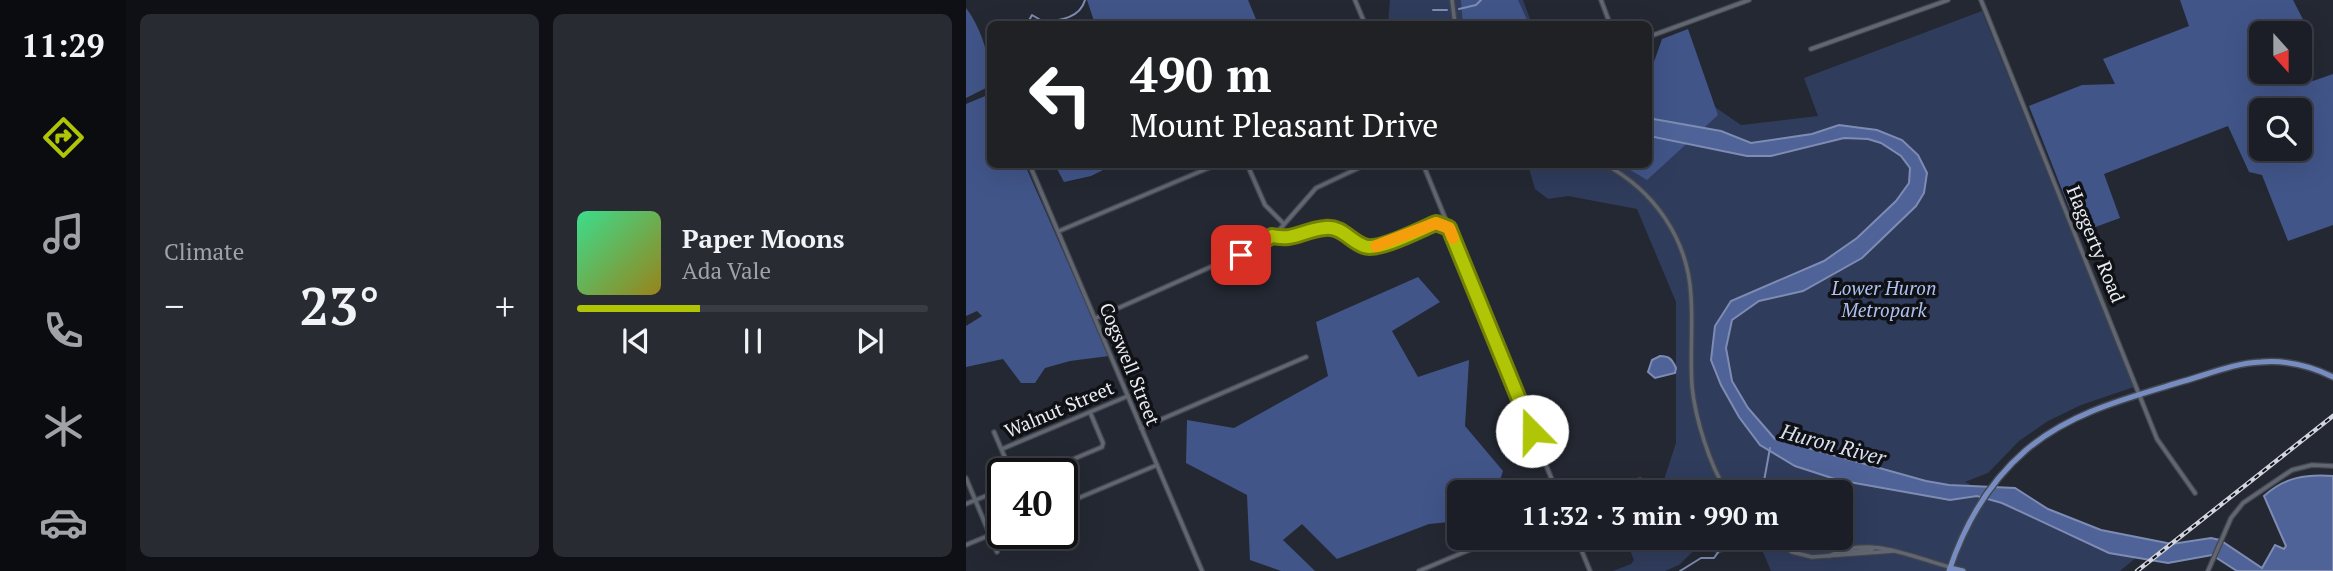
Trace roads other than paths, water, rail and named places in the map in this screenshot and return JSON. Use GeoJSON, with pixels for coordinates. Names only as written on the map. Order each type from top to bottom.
{"type":"FeatureCollection","features":[{"type":"Feature","properties":{"kind":"main road"},"geometry":{"type":"LineString","coordinates":[[1963,571],[1949,569],[1978,507],[1998,479],[2024,452],[2056,429],[2096,409],[2228,368],[2259,362],[2302,365],[2333,377]]}},
{"type":"Feature","properties":{"kind":"street"},"geometry":{"type":"LineString","coordinates":[[1355,0],[1364,21]]}},
{"type":"Feature","properties":{"kind":"street"},"geometry":{"type":"LineString","coordinates":[[1452,0],[1455,21]]}},
{"type":"Feature","properties":{"kind":"street"},"geometry":{"type":"LineString","coordinates":[[1601,0],[1609,21]]}},
{"type":"Feature","properties":{"kind":"street"},"geometry":{"type":"LineString","coordinates":[[1652,36],[1749,0]]}},
{"type":"Feature","properties":{"kind":"street"},"geometry":{"type":"LineString","coordinates":[[1811,49],[1948,0]]}},
{"type":"Feature","properties":{"kind":"street","name":"Haggerty Road"},"geometry":{"type":"LineString","coordinates":[[1981,0],[2161,445],[2195,493]]}},
{"type":"Feature","properties":{"kind":"street","name":"Cogswell Street"},"geometry":{"type":"LineString","coordinates":[[1031,168],[1097,318],[1202,571]]}},
{"type":"Feature","properties":{"kind":"street"},"geometry":{"type":"LineString","coordinates":[[1059,231],[1209,168]]}},
{"type":"Feature","properties":{"kind":"street"},"geometry":{"type":"LineString","coordinates":[[1249,168],[1265,205],[1284,224]]}},
{"type":"Feature","properties":{"kind":"street"},"geometry":{"type":"LineString","coordinates":[[1097,318],[1239,256],[1272,236],[1316,188],[1358,168]]}},
{"type":"Feature","properties":{"kind":"street"},"geometry":{"type":"LineString","coordinates":[[1425,168],[1552,480]]}},
{"type":"Feature","properties":{"kind":"street"},"geometry":{"type":"LineString","coordinates":[[1610,168],[1651,200],[1670,226],[1682,251],[1692,296],[1693,392],[1711,460],[1721,480]]}},
{"type":"Feature","properties":{"kind":"street"},"geometry":{"type":"LineString","coordinates":[[1272,236],[1286,239],[1333,228],[1362,246],[1371,247],[1445,218]]}},
{"type":"Feature","properties":{"kind":"street"},"geometry":{"type":"LineString","coordinates":[[1436,223],[1449,228]]}},
{"type":"Feature","properties":{"kind":"street"},"geometry":{"type":"LineString","coordinates":[[1141,428],[1306,357]]}},
{"type":"Feature","properties":{"kind":"street","name":"Walnut Street"},"geometry":{"type":"LineString","coordinates":[[1002,449],[1128,396]]}},
{"type":"Feature","properties":{"kind":"street"},"geometry":{"type":"LineString","coordinates":[[1076,458],[1102,447],[1103,443],[1090,412]]}},
{"type":"Feature","properties":{"kind":"street"},"geometry":{"type":"LineString","coordinates":[[995,432],[1006,458]]}},
{"type":"Feature","properties":{"kind":"street"},"geometry":{"type":"LineString","coordinates":[[1078,498],[1157,465]]}},
{"type":"Feature","properties":{"kind":"street"},"geometry":{"type":"LineString","coordinates":[[2208,571],[2239,506],[2286,472],[2312,465],[2333,466]]}},
{"type":"Feature","properties":{"kind":"street"},"geometry":{"type":"LineString","coordinates":[[966,478],[987,528]]}},
{"type":"Feature","properties":{"kind":"street"},"geometry":{"type":"LineString","coordinates":[[966,504],[987,495]]}},
{"type":"Feature","properties":{"kind":"street"},"geometry":{"type":"LineString","coordinates":[[966,545],[987,536]]}},
{"type":"Feature","properties":{"kind":"street"},"geometry":{"type":"LineString","coordinates":[[1419,571],[1469,550]]}},
{"type":"Feature","properties":{"kind":"street"},"geometry":{"type":"LineString","coordinates":[[1581,550],[1590,571]]}},
{"type":"Feature","properties":{"kind":"street"},"geometry":{"type":"LineString","coordinates":[[1789,550],[1812,557],[1893,551],[1949,569]]}},
{"type":"Feature","properties":{"kind":"waterway"},"geometry":{"type":"LineString","coordinates":[[1050,21],[1069,17],[1079,11],[1085,0]]}},
{"type":"Feature","properties":{"kind":"waterway"},"geometry":{"type":"LineString","coordinates":[[1459,9],[1476,5],[1481,0]]}},
{"type":"Feature","properties":{"kind":"waterway"},"geometry":{"type":"LineString","coordinates":[[1433,10],[1447,10]]}},
{"type":"Feature","properties":{"kind":"waterway"},"geometry":{"type":"LineString","coordinates":[[1029,21],[1032,15],[1042,21]]}},
{"type":"Feature","properties":{"kind":"waterway","name":"Huron River"},"geometry":{"type":"LineString","coordinates":[[1764,480],[1770,448]]}},
{"type":"Feature","properties":{"kind":"waterway"},"geometry":{"type":"LineString","coordinates":[[1680,571],[1701,558],[1714,558],[1720,550]]}},
{"type":"Feature","properties":{"kind":"railway"},"geometry":{"type":"LineString","coordinates":[[2137,571],[2333,416]]}},
{"type":"Feature","properties":{"kind":"park label","name":"Lower Huron Metropark"},"geometry":{"type":"Point","coordinates":[1884,299]}}]}
